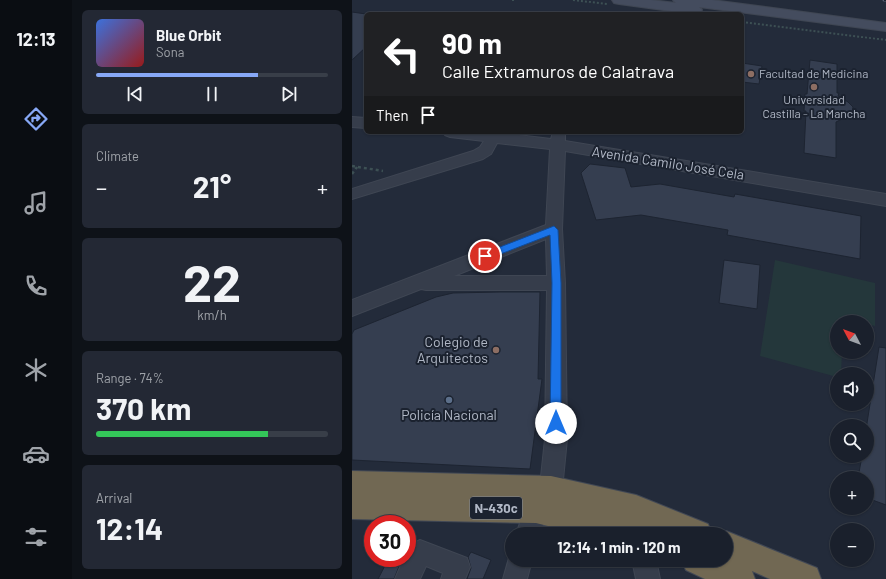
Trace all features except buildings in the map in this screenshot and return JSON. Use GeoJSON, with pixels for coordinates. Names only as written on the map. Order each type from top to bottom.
{"type":"FeatureCollection","features":[{"type":"Feature","properties":{"kind":"highway","name":"N-430c"},"geometry":{"type":"LineString","coordinates":[[352,485],[637,526]]}},
{"type":"Feature","properties":{"kind":"highway","name":"N-430c"},"geometry":{"type":"LineString","coordinates":[[352,504],[538,511]]}},
{"type":"Feature","properties":{"kind":"highway"},"geometry":{"type":"LineString","coordinates":[[733,549],[806,579]]}},
{"type":"Feature","properties":{"kind":"highway"},"geometry":{"type":"LineString","coordinates":[[712,567],[740,579]]}},
{"type":"Feature","properties":{"kind":"street"},"geometry":{"type":"LineString","coordinates":[[619,0],[712,12]]}},
{"type":"Feature","properties":{"kind":"street"},"geometry":{"type":"LineString","coordinates":[[680,0],[886,27]]}},
{"type":"Feature","properties":{"kind":"street"},"geometry":{"type":"LineString","coordinates":[[744,16],[886,34]]}},
{"type":"Feature","properties":{"kind":"street"},"geometry":{"type":"LineString","coordinates":[[352,112],[364,113]]}},
{"type":"Feature","properties":{"kind":"street"},"geometry":{"type":"LineString","coordinates":[[352,122],[364,123]]}},
{"type":"Feature","properties":{"kind":"street","name":"Avenida Camilo José Cela"},"geometry":{"type":"LineString","coordinates":[[467,134],[492,137],[558,140],[886,188]]}},
{"type":"Feature","properties":{"kind":"street","name":"Avenida Camilo José Cela"},"geometry":{"type":"LineString","coordinates":[[541,134],[558,140],[886,200]]}},
{"type":"Feature","properties":{"kind":"street"},"geometry":{"type":"LineString","coordinates":[[354,194],[478,155],[486,150],[492,137]]}},
{"type":"Feature","properties":{"kind":"street"},"geometry":{"type":"LineString","coordinates":[[538,511],[556,439],[556,283],[554,230],[558,140]]}},
{"type":"Feature","properties":{"kind":"street"},"geometry":{"type":"LineString","coordinates":[[352,308],[554,230]]}},
{"type":"Feature","properties":{"kind":"street"},"geometry":{"type":"LineString","coordinates":[[415,283],[556,283]]}},
{"type":"Feature","properties":{"kind":"street"},"geometry":{"type":"LineString","coordinates":[[407,579],[420,552],[458,567],[453,579]]}},
{"type":"Feature","properties":{"kind":"street"},"geometry":{"type":"LineString","coordinates":[[515,579],[518,567]]}},
{"type":"Feature","properties":{"kind":"street"},"geometry":{"type":"LineString","coordinates":[[645,567],[648,579]]}},
{"type":"Feature","properties":{"kind":"path"},"geometry":{"type":"LineString","coordinates":[[744,22],[886,40]]}},
{"type":"Feature","properties":{"kind":"path"},"geometry":{"type":"LineString","coordinates":[[352,174],[357,167]]}},
{"type":"Feature","properties":{"kind":"green space"},"geometry":{"type":"Polygon","coordinates":[[[775,260],[875,283],[875,326],[874,315],[830,315],[830,359],[842,359],[841,367],[830,367],[830,375],[760,356],[775,260]]]}},
{"type":"Feature","properties":{"kind":"place","name":"Facultad de Medicina"},"geometry":{"type":"Point","coordinates":[751,74]}},
{"type":"Feature","properties":{"kind":"place","name":"Universidad Castilla - La Mancha"},"geometry":{"type":"Point","coordinates":[814,87]}},
{"type":"Feature","properties":{"kind":"place","name":"Colegio de Arquitectos"},"geometry":{"type":"Point","coordinates":[496,350]}},
{"type":"Feature","properties":{"kind":"place","name":"Policía Nacional"},"geometry":{"type":"Point","coordinates":[449,400]}},
{"type":"Feature","properties":{"kind":"route"},"geometry":{"type":"LineString","coordinates":[[485,256],[554,230],[556,283],[556,423]]}}]}
